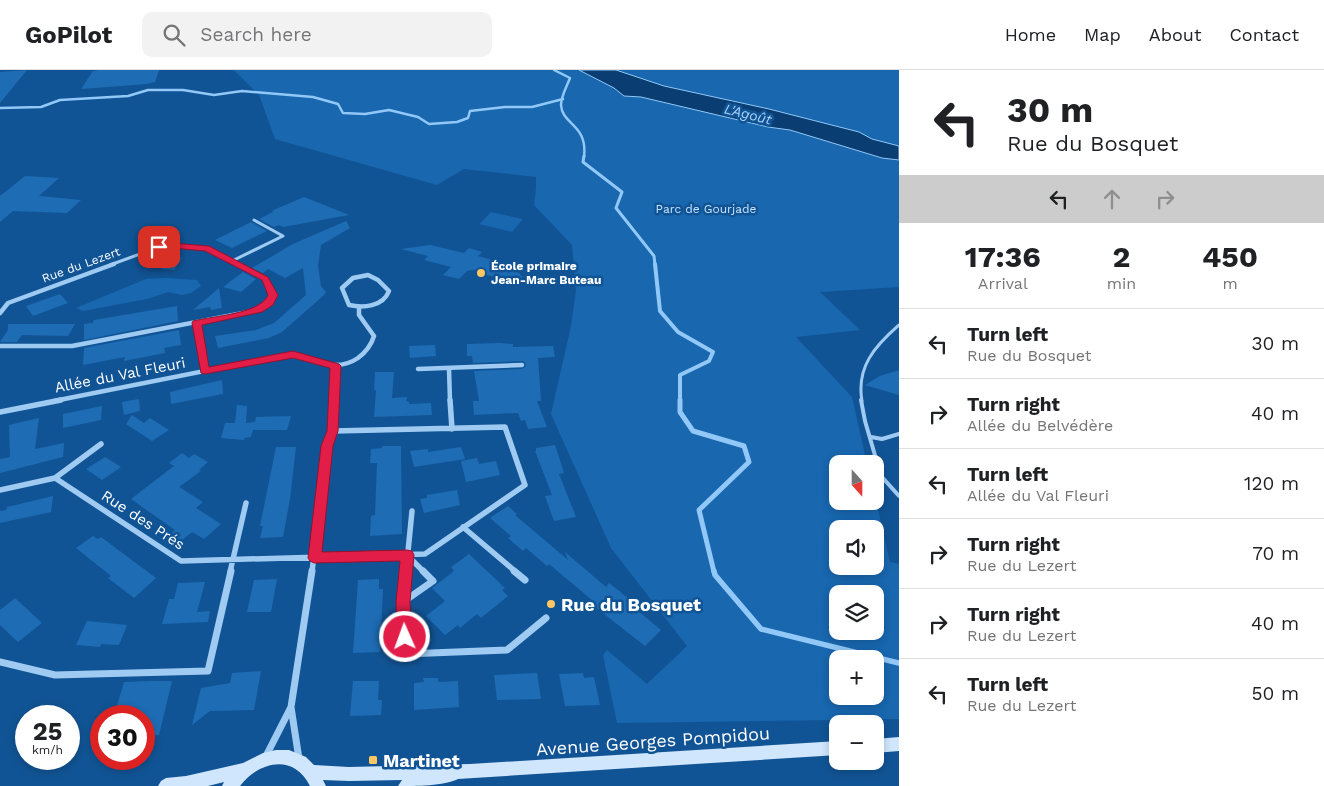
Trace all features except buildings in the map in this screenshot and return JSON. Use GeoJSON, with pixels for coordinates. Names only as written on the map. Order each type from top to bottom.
{"type":"FeatureCollection","features":[{"type":"Feature","properties":{"kind":"main road"},"geometry":{"type":"LineString","coordinates":[[884,745],[899,744]]}},
{"type":"Feature","properties":{"kind":"main road","name":"Avenue Georges Pompidou"},"geometry":{"type":"LineString","coordinates":[[311,772],[349,774],[470,771],[829,749]]}},
{"type":"Feature","properties":{"kind":"main road"},"geometry":{"type":"LineString","coordinates":[[166,786],[186,784],[244,770],[265,758],[282,756],[299,762],[311,772],[318,786]]}},
{"type":"Feature","properties":{"kind":"main road"},"geometry":{"type":"LineString","coordinates":[[230,786],[244,770]]}},
{"type":"Feature","properties":{"kind":"main road","name":"Avenue Georges Pompidou"},"geometry":{"type":"LineString","coordinates":[[406,786],[470,771]]}},
{"type":"Feature","properties":{"kind":"street"},"geometry":{"type":"LineString","coordinates":[[232,261],[283,236],[254,220]]}},
{"type":"Feature","properties":{"kind":"street","name":"Rue du Lezert"},"geometry":{"type":"LineString","coordinates":[[0,314],[8,303],[159,247],[172,246],[206,248],[265,279],[273,295],[270,303],[259,310],[197,323],[72,346],[0,346]]}},
{"type":"Feature","properties":{"kind":"street"},"geometry":{"type":"LineString","coordinates":[[368,275],[378,280],[389,291],[388,296],[383,301],[359,308],[349,305],[342,288],[347,280],[355,276],[368,275]]}},
{"type":"Feature","properties":{"kind":"street"},"geometry":{"type":"LineString","coordinates":[[299,762],[291,707],[314,558],[327,446],[333,431],[336,366],[359,357],[368,351],[373,344],[374,336],[359,315],[359,308]]}},
{"type":"Feature","properties":{"kind":"street"},"geometry":{"type":"LineString","coordinates":[[197,323],[205,371]]}},
{"type":"Feature","properties":{"kind":"street","name":"Allée du Val Fleuri"},"geometry":{"type":"LineString","coordinates":[[0,412],[293,354],[336,366]]}},
{"type":"Feature","properties":{"kind":"street"},"geometry":{"type":"LineString","coordinates":[[418,369],[522,365]]}},
{"type":"Feature","properties":{"kind":"street"},"geometry":{"type":"LineString","coordinates":[[449,369],[452,429]]}},
{"type":"Feature","properties":{"kind":"street"},"geometry":{"type":"LineString","coordinates":[[314,558],[425,554],[525,485],[505,427],[333,431]]}},
{"type":"Feature","properties":{"kind":"street"},"geometry":{"type":"LineString","coordinates":[[0,490],[55,478],[101,444]]}},
{"type":"Feature","properties":{"kind":"street","name":"Rue des Prés"},"geometry":{"type":"LineString","coordinates":[[55,478],[181,561],[314,558]]}},
{"type":"Feature","properties":{"kind":"street"},"geometry":{"type":"LineString","coordinates":[[0,662],[55,674],[208,671],[246,502]]}},
{"type":"Feature","properties":{"kind":"street"},"geometry":{"type":"LineString","coordinates":[[412,511],[403,602],[405,654],[507,650],[546,618]]}},
{"type":"Feature","properties":{"kind":"street"},"geometry":{"type":"LineString","coordinates":[[464,527],[525,580]]}},
{"type":"Feature","properties":{"kind":"street"},"geometry":{"type":"LineString","coordinates":[[403,602],[433,581],[407,555]]}},
{"type":"Feature","properties":{"kind":"street"},"geometry":{"type":"LineString","coordinates":[[265,758],[291,707]]}},
{"type":"Feature","properties":{"kind":"lane"},"geometry":{"type":"LineString","coordinates":[[899,325],[878,342],[862,371],[860,392],[881,476],[899,496]]}},
{"type":"Feature","properties":{"kind":"lane"},"geometry":{"type":"LineString","coordinates":[[871,437],[882,438],[899,434]]}},
{"type":"Feature","properties":{"kind":"green space","name":"Parc de Gourjade"},"geometry":{"type":"Polygon","coordinates":[[[234,70],[899,70],[899,287],[820,292],[860,330],[796,337],[852,397],[865,455],[829,455],[829,510],[878,510],[880,520],[829,520],[829,575],[884,575],[884,536],[890,562],[899,564],[899,719],[884,719],[884,715],[829,715],[829,720],[617,723],[603,655],[607,650],[647,684],[687,646],[611,548],[551,414],[571,326],[576,291],[572,245],[534,205],[536,177],[464,169],[437,185],[275,139],[259,95],[234,70]]]}},
{"type":"Feature","properties":{"kind":"green space"},"geometry":{"type":"Polygon","coordinates":[[[491,212],[523,219],[512,232],[479,224],[491,212]]]}},
{"type":"Feature","properties":{"kind":"green space"},"geometry":{"type":"Polygon","coordinates":[[[146,279],[197,280],[201,286],[191,293],[182,295],[168,292],[147,299],[83,311],[76,308],[146,279]]]}},
{"type":"Feature","properties":{"kind":"water","name":"L'Agoût"},"geometry":{"type":"Polygon","coordinates":[[[579,70],[616,70],[664,86],[769,109],[859,132],[872,139],[899,146],[899,160],[882,158],[790,130],[768,127],[641,97],[624,96],[614,88],[579,70]]]}},
{"type":"Feature","properties":{"kind":"waterway"},"geometry":{"type":"LineString","coordinates":[[554,70],[570,78],[562,99]]}},
{"type":"Feature","properties":{"kind":"waterway"},"geometry":{"type":"LineString","coordinates":[[0,108],[41,107],[60,100],[128,96],[148,90],[183,90],[214,95],[242,91],[313,97],[338,104],[343,113],[365,114],[389,110],[418,117],[429,124],[457,122],[468,118],[470,111],[505,107],[532,107],[562,99]]}},
{"type":"Feature","properties":{"kind":"waterway"},"geometry":{"type":"LineString","coordinates":[[562,99],[562,112],[579,131],[582,138],[584,156]]}},
{"type":"Feature","properties":{"kind":"waterway"},"geometry":{"type":"LineString","coordinates":[[584,156],[583,162],[622,192],[616,208],[654,256],[655,265]]}},
{"type":"Feature","properties":{"kind":"waterway"},"geometry":{"type":"LineString","coordinates":[[655,264],[660,311],[678,332],[713,352],[709,361],[680,375],[680,412],[693,431],[744,446],[749,462],[699,510],[714,572]]}},
{"type":"Feature","properties":{"kind":"waterway"},"geometry":{"type":"LineString","coordinates":[[714,571],[715,575],[761,629],[899,663]]}},
{"type":"Feature","properties":{"kind":"place","name":"École primaire Jean-Marc Buteau"},"geometry":{"type":"Point","coordinates":[481,273]}},
{"type":"Feature","properties":{"kind":"place","name":"Rue du Bosquet"},"geometry":{"type":"Point","coordinates":[551,604]}},
{"type":"Feature","properties":{"kind":"place","name":"Martinet"},"geometry":{"type":"Point","coordinates":[373,760]}},
{"type":"Feature","properties":{"kind":"route"},"geometry":{"type":"LineString","coordinates":[[159,247],[206,248],[265,279],[273,295],[270,303],[259,310],[197,323],[205,371],[293,354],[336,366],[333,431],[327,446],[314,558],[407,555],[403,602],[405,637]]}}]}
